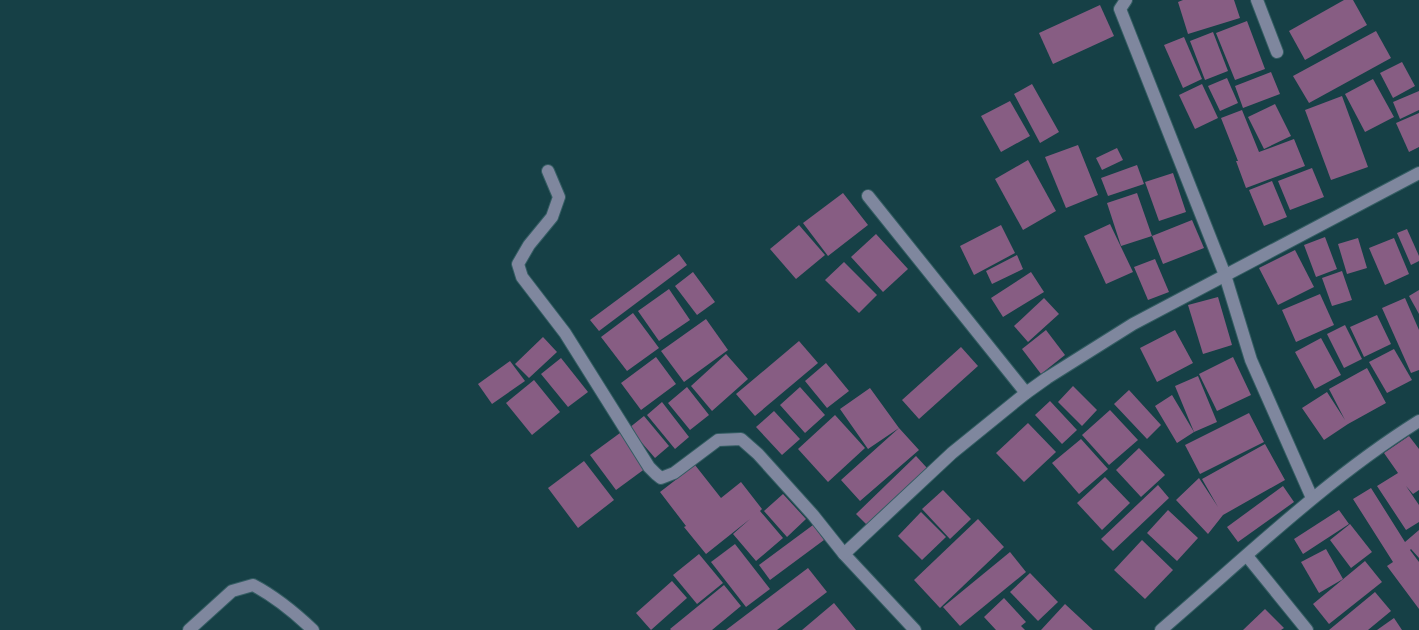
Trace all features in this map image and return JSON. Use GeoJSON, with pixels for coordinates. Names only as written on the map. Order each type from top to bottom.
{"type":"FeatureCollection","features":[{"type":"Feature","properties":{"kind":"street"},"geometry":{"type":"LineString","coordinates":[[1126,0],[1120,9],[1225,275],[1251,360],[1312,498]]}},
{"type":"Feature","properties":{"kind":"street"},"geometry":{"type":"LineString","coordinates":[[1257,0],[1277,52]]}},
{"type":"Feature","properties":{"kind":"street"},"geometry":{"type":"LineString","coordinates":[[548,171],[559,197],[552,217],[529,245],[518,264],[522,277],[565,333],[649,467],[661,478],[674,473],[718,440],[741,439],[758,454],[813,515],[844,554],[915,630]]}},
{"type":"Feature","properties":{"kind":"street"},"geometry":{"type":"LineString","coordinates":[[844,554],[952,453],[1026,393],[1133,324],[1419,173]]}},
{"type":"Feature","properties":{"kind":"street"},"geometry":{"type":"LineString","coordinates":[[868,196],[1026,393]]}},
{"type":"Feature","properties":{"kind":"street"},"geometry":{"type":"LineString","coordinates":[[1161,630],[1312,498],[1419,421]]}},
{"type":"Feature","properties":{"kind":"street"},"geometry":{"type":"LineString","coordinates":[[1247,556],[1308,630]]}},
{"type":"Feature","properties":{"kind":"street"},"geometry":{"type":"LineString","coordinates":[[189,630],[232,591],[253,585],[290,608],[313,630]]}},
{"type":"Feature","properties":{"kind":"building"},"geometry":{"type":"Polygon","coordinates":[[[1183,0],[1234,0],[1240,18],[1188,34],[1178,2],[1183,0]]]}},
{"type":"Feature","properties":{"kind":"building"},"geometry":{"type":"Polygon","coordinates":[[[1344,0],[1353,0],[1367,25],[1305,60],[1289,31],[1344,0]]]}},
{"type":"Feature","properties":{"kind":"building"},"geometry":{"type":"Polygon","coordinates":[[[1100,5],[1114,36],[1053,64],[1039,33],[1100,5]]]}},
{"type":"Feature","properties":{"kind":"building"},"geometry":{"type":"Polygon","coordinates":[[[1247,21],[1265,69],[1235,80],[1216,33],[1247,21]]]}},
{"type":"Feature","properties":{"kind":"building"},"geometry":{"type":"Polygon","coordinates":[[[1376,31],[1391,58],[1309,103],[1293,76],[1376,31]]]}},
{"type":"Feature","properties":{"kind":"building"},"geometry":{"type":"Polygon","coordinates":[[[1213,32],[1228,71],[1205,80],[1190,41],[1213,32]]]}},
{"type":"Feature","properties":{"kind":"building"},"geometry":{"type":"Polygon","coordinates":[[[1184,37],[1202,79],[1183,88],[1164,45],[1184,37]]]}},
{"type":"Feature","properties":{"kind":"building"},"geometry":{"type":"Polygon","coordinates":[[[1402,62],[1415,86],[1393,98],[1380,73],[1402,62]]]}},
{"type":"Feature","properties":{"kind":"building"},"geometry":{"type":"Polygon","coordinates":[[[1271,72],[1280,94],[1243,108],[1235,86],[1271,72]]]}},
{"type":"Feature","properties":{"kind":"building"},"geometry":{"type":"Polygon","coordinates":[[[1227,78],[1238,103],[1220,111],[1208,86],[1227,78]]]}},
{"type":"Feature","properties":{"kind":"building"},"geometry":{"type":"Polygon","coordinates":[[[1373,79],[1394,117],[1365,132],[1345,94],[1373,79]]]}},
{"type":"Feature","properties":{"kind":"building"},"geometry":{"type":"Polygon","coordinates":[[[1032,84],[1059,132],[1040,143],[1014,94],[1032,84]]]}},
{"type":"Feature","properties":{"kind":"building"},"geometry":{"type":"Polygon","coordinates":[[[1202,84],[1218,118],[1195,129],[1179,95],[1202,84]]]}},
{"type":"Feature","properties":{"kind":"building"},"geometry":{"type":"Polygon","coordinates":[[[1419,91],[1419,110],[1400,119],[1393,102],[1419,91]]]}},
{"type":"Feature","properties":{"kind":"building"},"geometry":{"type":"Polygon","coordinates":[[[1342,96],[1368,167],[1331,180],[1305,110],[1342,96]]]}},
{"type":"Feature","properties":{"kind":"building"},"geometry":{"type":"Polygon","coordinates":[[[1010,101],[1030,136],[1001,152],[981,116],[1010,101]]]}},
{"type":"Feature","properties":{"kind":"building"},"geometry":{"type":"Polygon","coordinates":[[[1275,104],[1291,136],[1264,149],[1248,117],[1275,104]]]}},
{"type":"Feature","properties":{"kind":"building"},"geometry":{"type":"Polygon","coordinates":[[[1242,110],[1259,152],[1294,139],[1305,166],[1246,188],[1221,118],[1242,110]]]}},
{"type":"Feature","properties":{"kind":"building"},"geometry":{"type":"Polygon","coordinates":[[[1419,113],[1419,147],[1409,152],[1396,123],[1419,113]]]}},
{"type":"Feature","properties":{"kind":"building"},"geometry":{"type":"Polygon","coordinates":[[[1078,145],[1098,195],[1066,208],[1045,157],[1078,145]]]}},
{"type":"Feature","properties":{"kind":"building"},"geometry":{"type":"Polygon","coordinates":[[[1117,148],[1123,160],[1102,170],[1096,158],[1117,148]]]}},
{"type":"Feature","properties":{"kind":"building"},"geometry":{"type":"Polygon","coordinates":[[[1028,160],[1056,211],[1023,230],[995,179],[1028,160]]]}},
{"type":"Feature","properties":{"kind":"building"},"geometry":{"type":"Polygon","coordinates":[[[1137,165],[1144,184],[1108,196],[1101,178],[1137,165]]]}},
{"type":"Feature","properties":{"kind":"building"},"geometry":{"type":"Polygon","coordinates":[[[1312,168],[1324,197],[1290,210],[1278,181],[1312,168]]]}},
{"type":"Feature","properties":{"kind":"building"},"geometry":{"type":"Polygon","coordinates":[[[1173,173],[1186,212],[1159,221],[1145,182],[1173,173]]]}},
{"type":"Feature","properties":{"kind":"building"},"geometry":{"type":"Polygon","coordinates":[[[1272,181],[1287,217],[1264,226],[1249,190],[1272,181]]]}},
{"type":"Feature","properties":{"kind":"building"},"geometry":{"type":"Polygon","coordinates":[[[843,193],[868,225],[828,256],[803,223],[843,193]]]}},
{"type":"Feature","properties":{"kind":"building"},"geometry":{"type":"Polygon","coordinates":[[[1137,193],[1152,236],[1121,246],[1107,203],[1137,193]]]}},
{"type":"Feature","properties":{"kind":"building"},"geometry":{"type":"Polygon","coordinates":[[[1192,220],[1204,248],[1163,264],[1152,236],[1192,220]]]}},
{"type":"Feature","properties":{"kind":"building"},"geometry":{"type":"Polygon","coordinates":[[[1110,224],[1133,272],[1106,284],[1084,236],[1110,224]]]}},
{"type":"Feature","properties":{"kind":"building"},"geometry":{"type":"Polygon","coordinates":[[[799,225],[825,255],[796,279],[770,249],[799,225]]]}},
{"type":"Feature","properties":{"kind":"building"},"geometry":{"type":"Polygon","coordinates":[[[1001,225],[1015,253],[974,275],[960,246],[1001,225]]]}},
{"type":"Feature","properties":{"kind":"building"},"geometry":{"type":"Polygon","coordinates":[[[1407,229],[1419,256],[1419,261],[1411,265],[1397,233],[1407,229]]]}},
{"type":"Feature","properties":{"kind":"building"},"geometry":{"type":"Polygon","coordinates":[[[876,234],[908,269],[883,292],[851,257],[876,234]]]}},
{"type":"Feature","properties":{"kind":"building"},"geometry":{"type":"Polygon","coordinates":[[[1325,237],[1337,269],[1316,277],[1304,245],[1325,237]]]}},
{"type":"Feature","properties":{"kind":"building"},"geometry":{"type":"Polygon","coordinates":[[[1358,238],[1367,268],[1347,274],[1338,244],[1358,238]]]}},
{"type":"Feature","properties":{"kind":"building"},"geometry":{"type":"Polygon","coordinates":[[[1394,238],[1409,274],[1385,285],[1369,248],[1394,238]]]}},
{"type":"Feature","properties":{"kind":"building"},"geometry":{"type":"Polygon","coordinates":[[[1295,250],[1314,287],[1278,305],[1259,268],[1295,250]]]}},
{"type":"Feature","properties":{"kind":"building"},"geometry":{"type":"Polygon","coordinates":[[[679,254],[687,265],[599,331],[590,320],[679,254]]]}},
{"type":"Feature","properties":{"kind":"building"},"geometry":{"type":"Polygon","coordinates":[[[1017,255],[1023,269],[992,284],[986,271],[1017,255]]]}},
{"type":"Feature","properties":{"kind":"building"},"geometry":{"type":"Polygon","coordinates":[[[1155,259],[1169,292],[1148,300],[1134,267],[1155,259]]]}},
{"type":"Feature","properties":{"kind":"building"},"geometry":{"type":"Polygon","coordinates":[[[844,262],[877,295],[859,313],[825,280],[844,262]]]}},
{"type":"Feature","properties":{"kind":"building"},"geometry":{"type":"Polygon","coordinates":[[[1342,271],[1352,300],[1332,306],[1322,278],[1342,271]]]}},
{"type":"Feature","properties":{"kind":"building"},"geometry":{"type":"Polygon","coordinates":[[[693,272],[715,302],[697,315],[675,286],[693,272]]]}},
{"type":"Feature","properties":{"kind":"building"},"geometry":{"type":"Polygon","coordinates":[[[1031,272],[1044,292],[1003,317],[991,298],[1031,272]]]}},
{"type":"Feature","properties":{"kind":"building"},"geometry":{"type":"Polygon","coordinates":[[[669,289],[690,320],[659,341],[638,311],[669,289]]]}},
{"type":"Feature","properties":{"kind":"building"},"geometry":{"type":"Polygon","coordinates":[[[1419,290],[1419,314],[1409,296],[1419,290]]]}},
{"type":"Feature","properties":{"kind":"building"},"geometry":{"type":"Polygon","coordinates":[[[1320,294],[1334,325],[1296,342],[1282,310],[1320,294]]]}},
{"type":"Feature","properties":{"kind":"building"},"geometry":{"type":"Polygon","coordinates":[[[1218,297],[1232,345],[1203,354],[1188,305],[1218,297]]]}},
{"type":"Feature","properties":{"kind":"building"},"geometry":{"type":"Polygon","coordinates":[[[1044,298],[1059,314],[1028,342],[1014,326],[1044,298]]]}},
{"type":"Feature","properties":{"kind":"building"},"geometry":{"type":"Polygon","coordinates":[[[1405,298],[1419,330],[1419,370],[1411,373],[1382,308],[1405,298]]]}},
{"type":"Feature","properties":{"kind":"building"},"geometry":{"type":"Polygon","coordinates":[[[633,313],[659,348],[627,371],[601,337],[633,313]]]}},
{"type":"Feature","properties":{"kind":"building"},"geometry":{"type":"Polygon","coordinates":[[[1377,315],[1391,344],[1364,357],[1350,327],[1377,315]]]}},
{"type":"Feature","properties":{"kind":"building"},"geometry":{"type":"Polygon","coordinates":[[[706,319],[728,350],[684,382],[661,351],[706,319]]]}},
{"type":"Feature","properties":{"kind":"building"},"geometry":{"type":"Polygon","coordinates":[[[1345,325],[1362,359],[1344,368],[1327,334],[1345,325]]]}},
{"type":"Feature","properties":{"kind":"building"},"geometry":{"type":"Polygon","coordinates":[[[1046,330],[1065,355],[1041,374],[1022,349],[1046,330]]]}},
{"type":"Feature","properties":{"kind":"building"},"geometry":{"type":"Polygon","coordinates":[[[1175,330],[1193,363],[1157,382],[1140,348],[1175,330]]]}},
{"type":"Feature","properties":{"kind":"building"},"geometry":{"type":"Polygon","coordinates":[[[543,337],[557,352],[529,378],[515,364],[543,337]]]}},
{"type":"Feature","properties":{"kind":"building"},"geometry":{"type":"Polygon","coordinates":[[[1321,338],[1341,375],[1315,389],[1295,352],[1321,338]]]}},
{"type":"Feature","properties":{"kind":"building"},"geometry":{"type":"Polygon","coordinates":[[[799,341],[818,363],[755,416],[736,394],[799,341]]]}},
{"type":"Feature","properties":{"kind":"building"},"geometry":{"type":"Polygon","coordinates":[[[961,347],[978,366],[919,419],[902,400],[961,347]]]}},
{"type":"Feature","properties":{"kind":"building"},"geometry":{"type":"Polygon","coordinates":[[[1394,349],[1412,380],[1387,393],[1369,362],[1394,349]]]}},
{"type":"Feature","properties":{"kind":"building"},"geometry":{"type":"Polygon","coordinates":[[[726,354],[748,379],[712,411],[691,386],[726,354]]]}},
{"type":"Feature","properties":{"kind":"building"},"geometry":{"type":"Polygon","coordinates":[[[656,357],[676,384],[641,410],[621,383],[656,357]]]}},
{"type":"Feature","properties":{"kind":"building"},"geometry":{"type":"Polygon","coordinates":[[[1233,357],[1251,395],[1217,411],[1199,374],[1233,357]]]}},
{"type":"Feature","properties":{"kind":"building"},"geometry":{"type":"Polygon","coordinates":[[[561,358],[588,392],[568,407],[541,374],[561,358]]]}},
{"type":"Feature","properties":{"kind":"building"},"geometry":{"type":"Polygon","coordinates":[[[510,361],[525,381],[492,404],[478,384],[510,361]]]}},
{"type":"Feature","properties":{"kind":"building"},"geometry":{"type":"Polygon","coordinates":[[[826,363],[849,391],[827,408],[805,381],[826,363]]]}},
{"type":"Feature","properties":{"kind":"building"},"geometry":{"type":"Polygon","coordinates":[[[1367,368],[1386,403],[1324,440],[1302,408],[1327,392],[1345,420],[1329,389],[1367,368]]]}},
{"type":"Feature","properties":{"kind":"building"},"geometry":{"type":"Polygon","coordinates":[[[1198,376],[1217,422],[1194,432],[1175,386],[1198,376]]]}},
{"type":"Feature","properties":{"kind":"building"},"geometry":{"type":"Polygon","coordinates":[[[534,380],[560,412],[532,435],[506,403],[534,380]]]}},
{"type":"Feature","properties":{"kind":"building"},"geometry":{"type":"Polygon","coordinates":[[[1073,386],[1097,410],[1082,426],[1058,402],[1073,386]]]}},
{"type":"Feature","properties":{"kind":"building"},"geometry":{"type":"Polygon","coordinates":[[[687,387],[709,415],[690,430],[668,403],[687,387]]]}},
{"type":"Feature","properties":{"kind":"building"},"geometry":{"type":"Polygon","coordinates":[[[800,387],[825,415],[805,433],[780,405],[800,387]]]}},
{"type":"Feature","properties":{"kind":"building"},"geometry":{"type":"Polygon","coordinates":[[[870,388],[899,428],[868,449],[840,409],[870,388]]]}},
{"type":"Feature","properties":{"kind":"building"},"geometry":{"type":"Polygon","coordinates":[[[1129,390],[1161,425],[1147,439],[1114,404],[1129,390]]]}},
{"type":"Feature","properties":{"kind":"building"},"geometry":{"type":"Polygon","coordinates":[[[1172,395],[1194,432],[1177,443],[1155,406],[1172,395]]]}},
{"type":"Feature","properties":{"kind":"building"},"geometry":{"type":"Polygon","coordinates":[[[1050,401],[1077,430],[1062,444],[1035,415],[1050,401]]]}},
{"type":"Feature","properties":{"kind":"building"},"geometry":{"type":"Polygon","coordinates":[[[662,402],[689,437],[675,449],[647,415],[662,402]]]}},
{"type":"Feature","properties":{"kind":"building"},"geometry":{"type":"Polygon","coordinates":[[[1110,410],[1138,440],[1109,465],[1082,435],[1110,410]]]}},
{"type":"Feature","properties":{"kind":"building"},"geometry":{"type":"Polygon","coordinates":[[[774,411],[800,439],[782,455],[756,427],[774,411]]]}},
{"type":"Feature","properties":{"kind":"building"},"geometry":{"type":"Polygon","coordinates":[[[1249,413],[1264,442],[1200,474],[1185,445],[1249,413]]]}},
{"type":"Feature","properties":{"kind":"building"},"geometry":{"type":"Polygon","coordinates":[[[835,415],[865,448],[828,482],[798,449],[835,415]]]}},
{"type":"Feature","properties":{"kind":"building"},"geometry":{"type":"Polygon","coordinates":[[[644,416],[669,446],[655,458],[629,428],[644,416]]]}},
{"type":"Feature","properties":{"kind":"building"},"geometry":{"type":"Polygon","coordinates":[[[1028,423],[1056,452],[1024,482],[996,453],[1028,423]]]}},
{"type":"Feature","properties":{"kind":"building"},"geometry":{"type":"Polygon","coordinates":[[[899,428],[919,450],[860,501],[841,480],[899,428]]]}},
{"type":"Feature","properties":{"kind":"building"},"geometry":{"type":"Polygon","coordinates":[[[620,433],[646,468],[616,490],[590,455],[620,433]]]}},
{"type":"Feature","properties":{"kind":"building"},"geometry":{"type":"Polygon","coordinates":[[[1409,436],[1419,449],[1419,490],[1413,494],[1406,486],[1419,505],[1419,522],[1406,530],[1377,486],[1398,473],[1384,453],[1409,436]]]}},
{"type":"Feature","properties":{"kind":"building"},"geometry":{"type":"Polygon","coordinates":[[[1081,439],[1108,469],[1079,494],[1052,463],[1081,439]]]}},
{"type":"Feature","properties":{"kind":"building"},"geometry":{"type":"Polygon","coordinates":[[[1265,444],[1285,480],[1223,515],[1208,534],[1176,500],[1199,478],[1218,507],[1202,479],[1265,444]]]}},
{"type":"Feature","properties":{"kind":"building"},"geometry":{"type":"Polygon","coordinates":[[[1139,448],[1165,475],[1141,497],[1116,470],[1139,448]]]}},
{"type":"Feature","properties":{"kind":"building"},"geometry":{"type":"Polygon","coordinates":[[[916,456],[927,468],[868,526],[856,514],[916,456]]]}},
{"type":"Feature","properties":{"kind":"building"},"geometry":{"type":"Polygon","coordinates":[[[584,461],[614,500],[578,528],[548,488],[584,461]]]}},
{"type":"Feature","properties":{"kind":"building"},"geometry":{"type":"Polygon","coordinates":[[[695,465],[721,498],[741,482],[762,509],[760,511],[783,538],[756,561],[733,534],[750,519],[706,554],[660,492],[695,465]]]}},
{"type":"Feature","properties":{"kind":"building"},"geometry":{"type":"Polygon","coordinates":[[[1105,477],[1130,503],[1102,530],[1077,503],[1105,477]]]}},
{"type":"Feature","properties":{"kind":"building"},"geometry":{"type":"Polygon","coordinates":[[[1158,485],[1169,498],[1113,551],[1101,539],[1158,485]]]}},
{"type":"Feature","properties":{"kind":"building"},"geometry":{"type":"Polygon","coordinates":[[[1283,486],[1294,502],[1238,542],[1227,527],[1283,486]]]}},
{"type":"Feature","properties":{"kind":"building"},"geometry":{"type":"Polygon","coordinates":[[[1371,488],[1405,542],[1419,530],[1419,558],[1410,550],[1419,562],[1419,609],[1387,566],[1393,562],[1353,499],[1371,488]]]}},
{"type":"Feature","properties":{"kind":"building"},"geometry":{"type":"Polygon","coordinates":[[[943,490],[971,519],[950,539],[922,509],[943,490]]]}},
{"type":"Feature","properties":{"kind":"building"},"geometry":{"type":"Polygon","coordinates":[[[783,494],[806,519],[787,537],[764,511],[783,494]]]}},
{"type":"Feature","properties":{"kind":"building"},"geometry":{"type":"Polygon","coordinates":[[[1168,510],[1198,538],[1177,561],[1147,533],[1168,510]]]}},
{"type":"Feature","properties":{"kind":"building"},"geometry":{"type":"Polygon","coordinates":[[[1339,510],[1349,524],[1303,554],[1294,539],[1339,510]]]}},
{"type":"Feature","properties":{"kind":"building"},"geometry":{"type":"Polygon","coordinates":[[[921,512],[946,537],[922,560],[898,536],[921,512]]]}},
{"type":"Feature","properties":{"kind":"building"},"geometry":{"type":"Polygon","coordinates":[[[978,519],[1004,547],[940,608],[914,580],[978,519]]]}},
{"type":"Feature","properties":{"kind":"building"},"geometry":{"type":"Polygon","coordinates":[[[1350,524],[1372,552],[1351,568],[1330,540],[1350,524]]]}},
{"type":"Feature","properties":{"kind":"building"},"geometry":{"type":"Polygon","coordinates":[[[813,525],[824,540],[770,580],[759,565],[813,525]]]}},
{"type":"Feature","properties":{"kind":"building"},"geometry":{"type":"Polygon","coordinates":[[[1142,540],[1173,570],[1145,599],[1114,570],[1142,540]]]}},
{"type":"Feature","properties":{"kind":"building"},"geometry":{"type":"Polygon","coordinates":[[[735,544],[770,589],[746,607],[711,562],[735,544]]]}},
{"type":"Feature","properties":{"kind":"building"},"geometry":{"type":"Polygon","coordinates":[[[1326,549],[1343,579],[1319,593],[1301,562],[1326,549]]]}},
{"type":"Feature","properties":{"kind":"building"},"geometry":{"type":"Polygon","coordinates":[[[1010,552],[1026,572],[960,626],[943,607],[1010,552]]]}},
{"type":"Feature","properties":{"kind":"building"},"geometry":{"type":"Polygon","coordinates":[[[699,554],[723,583],[697,604],[673,575],[699,554]]]}},
{"type":"Feature","properties":{"kind":"building"},"geometry":{"type":"Polygon","coordinates":[[[1365,561],[1382,582],[1329,624],[1313,604],[1365,561]]]}},
{"type":"Feature","properties":{"kind":"building"},"geometry":{"type":"Polygon","coordinates":[[[808,568],[827,592],[777,630],[726,630],[808,568]]]}},
{"type":"Feature","properties":{"kind":"building"},"geometry":{"type":"Polygon","coordinates":[[[1030,573],[1058,602],[1038,621],[1010,592],[1030,573]]]}},
{"type":"Feature","properties":{"kind":"building"},"geometry":{"type":"Polygon","coordinates":[[[672,581],[687,598],[651,630],[636,613],[672,581]]]}},
{"type":"Feature","properties":{"kind":"building"},"geometry":{"type":"Polygon","coordinates":[[[724,585],[741,606],[712,630],[670,629],[724,585]]]}},
{"type":"Feature","properties":{"kind":"building"},"geometry":{"type":"Polygon","coordinates":[[[1375,592],[1391,611],[1368,630],[1329,630],[1375,592]]]}},
{"type":"Feature","properties":{"kind":"building"},"geometry":{"type":"Polygon","coordinates":[[[1004,598],[1026,622],[1021,626],[1025,630],[996,630],[984,617],[1004,598]]]}},
{"type":"Feature","properties":{"kind":"building"},"geometry":{"type":"Polygon","coordinates":[[[834,603],[856,630],[802,630],[834,603]]]}},
{"type":"Feature","properties":{"kind":"building"},"geometry":{"type":"Polygon","coordinates":[[[1065,604],[1093,630],[1041,630],[1065,604]]]}},
{"type":"Feature","properties":{"kind":"building"},"geometry":{"type":"Polygon","coordinates":[[[1265,609],[1284,628],[1281,630],[1243,630],[1265,609]]]}},
{"type":"Feature","properties":{"kind":"building"},"geometry":{"type":"Polygon","coordinates":[[[1394,618],[1402,630],[1377,630],[1394,618]]]}}]}
